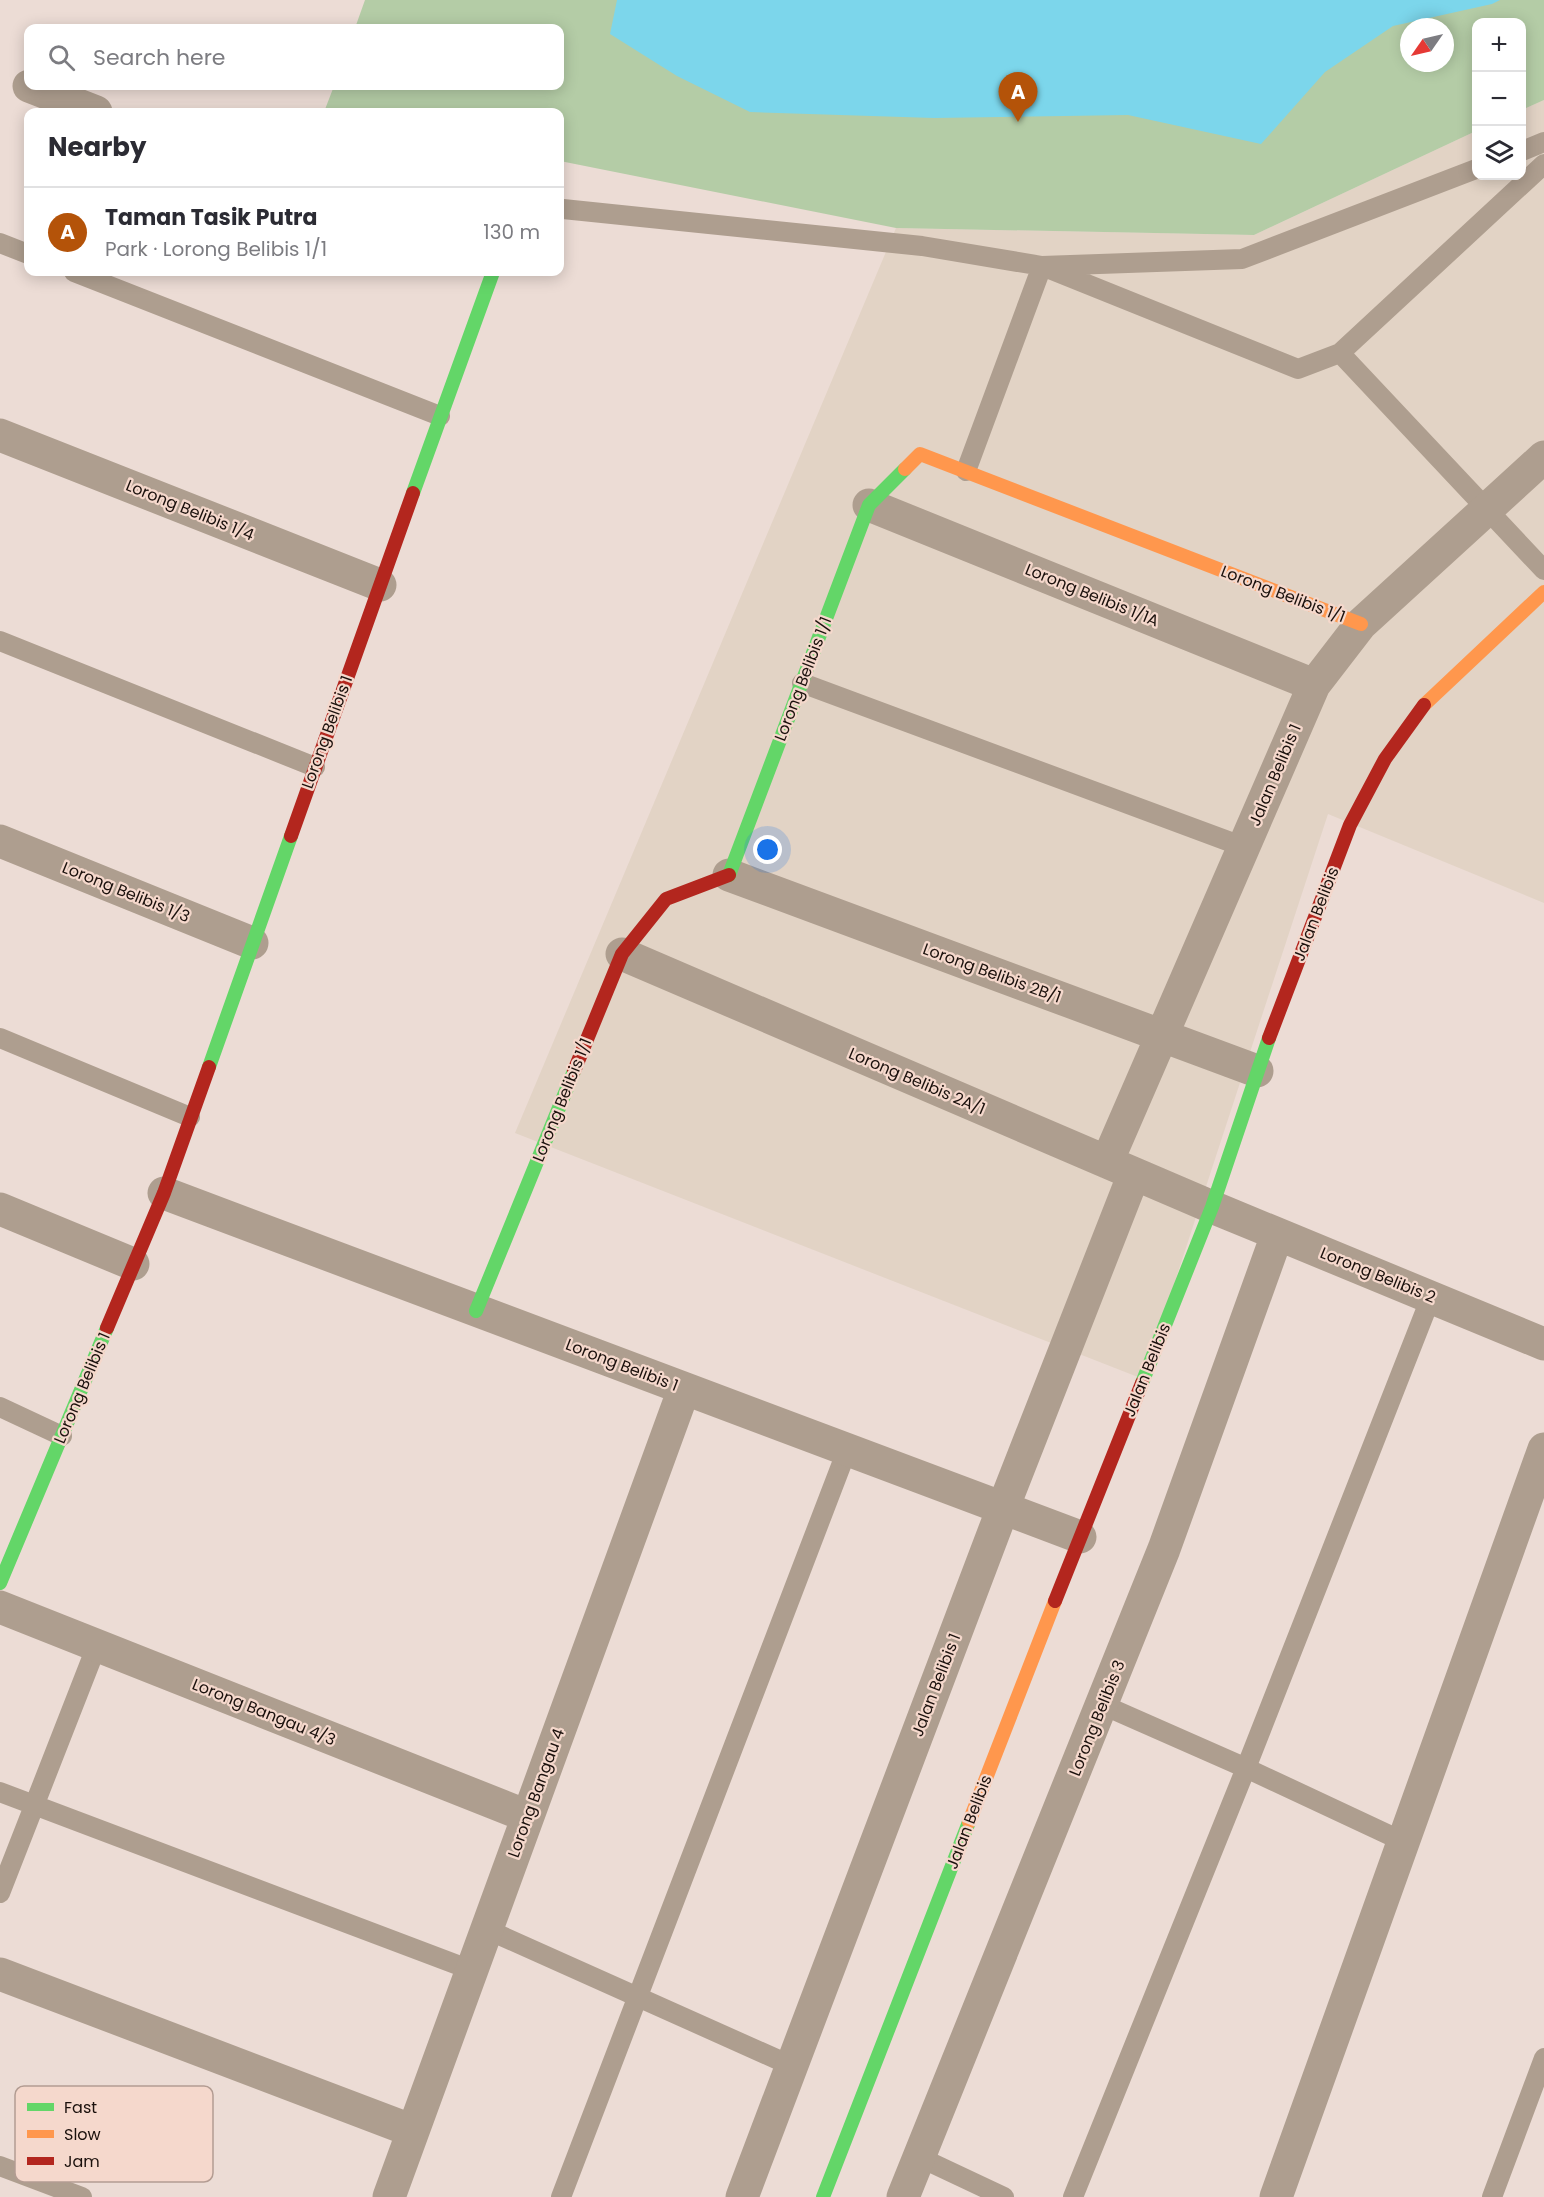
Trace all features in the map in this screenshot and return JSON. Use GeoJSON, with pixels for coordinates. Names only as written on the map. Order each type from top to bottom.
{"type":"FeatureCollection","features":[{"type":"Feature","properties":{"kind":"street"},"geometry":{"type":"LineString","coordinates":[[41,90],[86,108]]}},
{"type":"Feature","properties":{"kind":"street","name":"Lorong Belibis 1"},"geometry":{"type":"LineString","coordinates":[[0,1583],[164,1193],[492,276]]}},
{"type":"Feature","properties":{"kind":"street","name":"Lorong Belibis 1/4"},"geometry":{"type":"LineString","coordinates":[[0,435],[380,585]]}},
{"type":"Feature","properties":{"kind":"street","name":"Lorong Belibis 1/1"},"geometry":{"type":"LineString","coordinates":[[476,1311],[622,954],[666,899],[729,875],[869,505],[920,454],[1361,624]]}},
{"type":"Feature","properties":{"kind":"street","name":"Jalan Belibis 1"},"geometry":{"type":"LineString","coordinates":[[742,2197],[1002,1508],[1121,1168],[1162,1037],[1314,685],[1361,624],[1544,457]]}},
{"type":"Feature","properties":{"kind":"street","name":"Lorong Belibis 1/1A"},"geometry":{"type":"LineString","coordinates":[[869,505],[1314,685]]}},
{"type":"Feature","properties":{"kind":"street","name":"Jalan Belibis"},"geometry":{"type":"LineString","coordinates":[[823,2197],[1080,1538],[1212,1207],[1257,1071],[1350,825],[1385,759],[1428,699],[1544,592]]}},
{"type":"Feature","properties":{"kind":"street","name":"Lorong Belibis 1/3"},"geometry":{"type":"LineString","coordinates":[[0,841],[252,943]]}},
{"type":"Feature","properties":{"kind":"street","name":"Lorong Belibis 2B/1"},"geometry":{"type":"LineString","coordinates":[[729,875],[1257,1071]]}},
{"type":"Feature","properties":{"kind":"street","name":"Lorong Belibis 2A/1"},"geometry":{"type":"LineString","coordinates":[[622,954],[1212,1207]]}},
{"type":"Feature","properties":{"kind":"street","name":"Lorong Belibis 1"},"geometry":{"type":"LineString","coordinates":[[164,1193],[1080,1538]]}},
{"type":"Feature","properties":{"kind":"street","name":"Lorong Belibis 2"},"geometry":{"type":"LineString","coordinates":[[1212,1207],[1544,1344]]}},
{"type":"Feature","properties":{"kind":"street"},"geometry":{"type":"LineString","coordinates":[[0,1209],[133,1264]]}},
{"type":"Feature","properties":{"kind":"street","name":"Lorong Belibis 3"},"geometry":{"type":"LineString","coordinates":[[903,2197],[1164,1549],[1277,1235]]}},
{"type":"Feature","properties":{"kind":"street","name":"Lorong Bangau 4"},"geometry":{"type":"LineString","coordinates":[[389,2197],[684,1389]]}},
{"type":"Feature","properties":{"kind":"street"},"geometry":{"type":"LineString","coordinates":[[1276,2197],[1544,1449]]}},
{"type":"Feature","properties":{"kind":"street","name":"Lorong Bangau 4/3"},"geometry":{"type":"LineString","coordinates":[[0,1607],[527,1816]]}},
{"type":"Feature","properties":{"kind":"street"},"geometry":{"type":"LineString","coordinates":[[0,1974],[413,2131]]}},
{"type":"Feature","properties":{"kind":"lane"},"geometry":{"type":"LineString","coordinates":[[1526,149],[1544,142]]}},
{"type":"Feature","properties":{"kind":"lane"},"geometry":{"type":"LineString","coordinates":[[1042,266],[1298,369],[1340,353],[1544,164]]}},
{"type":"Feature","properties":{"kind":"lane"},"geometry":{"type":"LineString","coordinates":[[564,209],[922,246],[1042,266],[1242,259],[1472,170]]}},
{"type":"Feature","properties":{"kind":"lane"},"geometry":{"type":"LineString","coordinates":[[0,243],[24,252]]}},
{"type":"Feature","properties":{"kind":"lane"},"geometry":{"type":"LineString","coordinates":[[966,471],[1042,266]]}},
{"type":"Feature","properties":{"kind":"lane"},"geometry":{"type":"LineString","coordinates":[[84,276],[440,416]]}},
{"type":"Feature","properties":{"kind":"lane"},"geometry":{"type":"LineString","coordinates":[[1340,353],[1544,570]]}},
{"type":"Feature","properties":{"kind":"lane"},"geometry":{"type":"LineString","coordinates":[[0,641],[315,766]]}},
{"type":"Feature","properties":{"kind":"lane"},"geometry":{"type":"LineString","coordinates":[[802,682],[1244,847]]}},
{"type":"Feature","properties":{"kind":"lane"},"geometry":{"type":"LineString","coordinates":[[0,1038],[190,1117]]}},
{"type":"Feature","properties":{"kind":"lane"},"geometry":{"type":"LineString","coordinates":[[1073,2197],[1246,1768],[1431,1297]]}},
{"type":"Feature","properties":{"kind":"lane"},"geometry":{"type":"LineString","coordinates":[[0,1407],[62,1436]]}},
{"type":"Feature","properties":{"kind":"lane"},"geometry":{"type":"LineString","coordinates":[[561,2197],[847,1450]]}},
{"type":"Feature","properties":{"kind":"lane"},"geometry":{"type":"LineString","coordinates":[[0,1893],[97,1645]]}},
{"type":"Feature","properties":{"kind":"lane"},"geometry":{"type":"LineString","coordinates":[[1103,1705],[1246,1768],[1402,1841]]}},
{"type":"Feature","properties":{"kind":"lane"},"geometry":{"type":"LineString","coordinates":[[0,1792],[471,1970]]}},
{"type":"Feature","properties":{"kind":"lane"},"geometry":{"type":"LineString","coordinates":[[486,1929],[792,2066]]}},
{"type":"Feature","properties":{"kind":"lane"},"geometry":{"type":"LineString","coordinates":[[1492,2197],[1544,2058]]}},
{"type":"Feature","properties":{"kind":"lane"},"geometry":{"type":"LineString","coordinates":[[919,2157],[1004,2197]]}},
{"type":"Feature","properties":{"kind":"lane"},"geometry":{"type":"LineString","coordinates":[[0,2166],[15,2172]]}},
{"type":"Feature","properties":{"kind":"lane"},"geometry":{"type":"LineString","coordinates":[[42,2182],[82,2197]]}},
{"type":"Feature","properties":{"kind":"shaded area"},"geometry":{"type":"Polygon","coordinates":[[[1544,100],[1544,903],[1328,814],[1143,1379],[515,1133],[896,228],[1254,235],[1472,133],[1472,180],[1526,180],[1526,108],[1544,100]]]}},
{"type":"Feature","properties":{"kind":"green space"},"geometry":{"type":"Polygon","coordinates":[[[365,0],[1544,0],[1544,100],[1526,108],[1526,18],[1472,18],[1472,133],[1254,235],[896,228],[564,162],[564,108],[326,108],[332,90],[564,90],[564,24],[356,24],[365,0]]]}},
{"type":"Feature","properties":{"kind":"water"},"geometry":{"type":"Polygon","coordinates":[[[617,0],[1500,0],[1492,4],[1429,18],[1400,18],[1400,24],[1393,26],[1325,72],[1261,144],[1128,115],[934,118],[750,112],[677,76],[610,34],[617,0]]]}},
{"type":"Feature","properties":{"kind":"traffic: fast"},"geometry":{"type":"LineString","coordinates":[[413,493],[492,276]]}},
{"type":"Feature","properties":{"kind":"traffic: fast"},"geometry":{"type":"LineString","coordinates":[[729,875],[869,505],[905,469]]}},
{"type":"Feature","properties":{"kind":"traffic: fast"},"geometry":{"type":"LineString","coordinates":[[209,1067],[291,836]]}},
{"type":"Feature","properties":{"kind":"traffic: fast"},"geometry":{"type":"LineString","coordinates":[[1142,1383],[1212,1207],[1269,1038]]}},
{"type":"Feature","properties":{"kind":"traffic: fast"},"geometry":{"type":"LineString","coordinates":[[476,1311],[574,1071]]}},
{"type":"Feature","properties":{"kind":"traffic: fast"},"geometry":{"type":"LineString","coordinates":[[0,1583],[107,1328]]}},
{"type":"Feature","properties":{"kind":"traffic: fast"},"geometry":{"type":"LineString","coordinates":[[823,2197],[969,1822]]}},
{"type":"Feature","properties":{"kind":"traffic: slow"},"geometry":{"type":"LineString","coordinates":[[905,469],[920,454],[1361,624]]}},
{"type":"Feature","properties":{"kind":"traffic: slow"},"geometry":{"type":"LineString","coordinates":[[1424,705],[1544,592]]}},
{"type":"Feature","properties":{"kind":"traffic: slow"},"geometry":{"type":"LineString","coordinates":[[969,1822],[1055,1601]]}},
{"type":"Feature","properties":{"kind":"traffic: jam"},"geometry":{"type":"LineString","coordinates":[[291,836],[413,493]]}},
{"type":"Feature","properties":{"kind":"traffic: jam"},"geometry":{"type":"LineString","coordinates":[[1269,1038],[1350,825],[1385,759],[1424,705]]}},
{"type":"Feature","properties":{"kind":"traffic: jam"},"geometry":{"type":"LineString","coordinates":[[574,1071],[622,954],[666,899],[729,875]]}},
{"type":"Feature","properties":{"kind":"traffic: jam"},"geometry":{"type":"LineString","coordinates":[[107,1328],[164,1193],[209,1067]]}},
{"type":"Feature","properties":{"kind":"traffic: jam"},"geometry":{"type":"LineString","coordinates":[[1055,1601],[1142,1383]]}},
{"type":"Feature","properties":{"kind":"place","name":"Taman Tasik Putra"},"geometry":{"type":"Point","coordinates":[1018,122]}}]}
